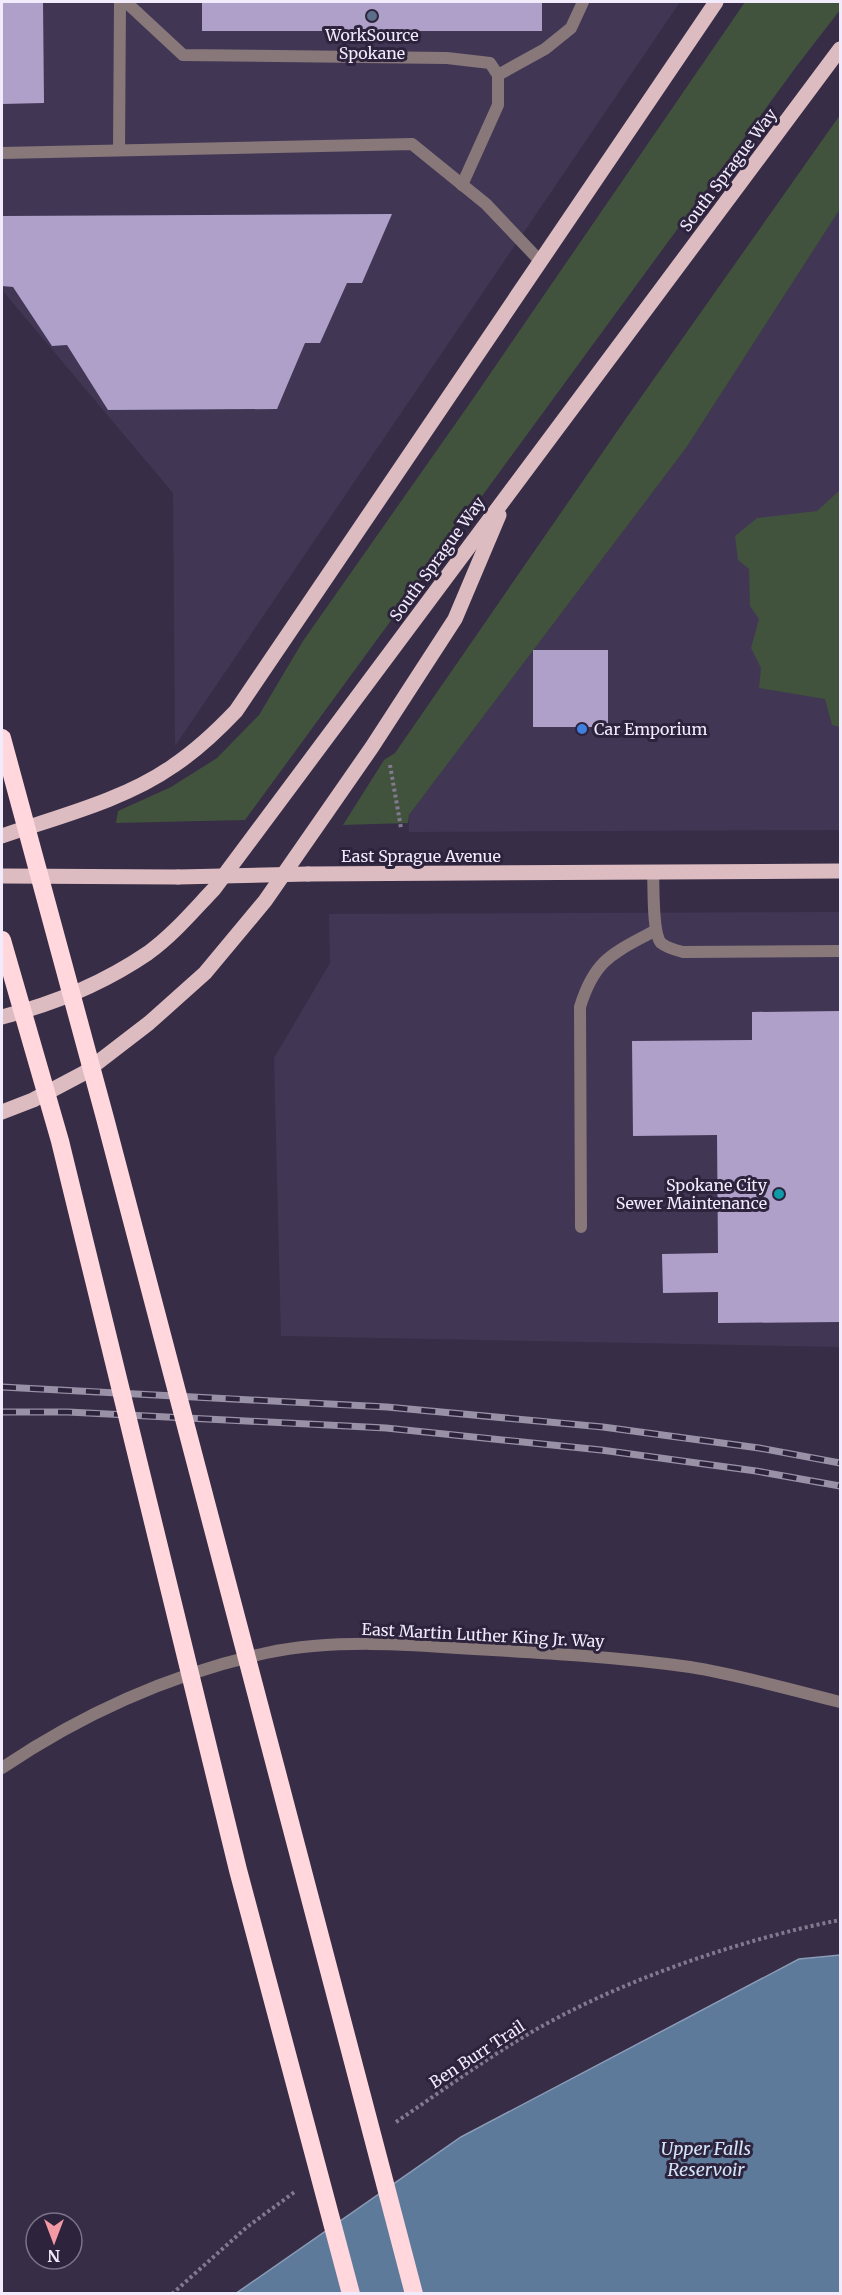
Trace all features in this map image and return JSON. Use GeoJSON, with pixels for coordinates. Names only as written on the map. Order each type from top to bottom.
{"type":"FeatureCollection","features":[{"type":"Feature","properties":{"kind":"highway"},"geometry":{"type":"LineString","coordinates":[[2,738],[105,1118],[414,2294]]}},
{"type":"Feature","properties":{"kind":"highway"},"geometry":{"type":"LineString","coordinates":[[2,940],[60,1141],[238,1870],[351,2294]]}},
{"type":"Feature","properties":{"kind":"main road"},"geometry":{"type":"LineString","coordinates":[[2,836],[136,787],[172,767],[208,740],[237,711],[716,2]]}},
{"type":"Feature","properties":{"kind":"main road","name":"South Sprague Way"},"geometry":{"type":"LineString","coordinates":[[2,1017],[37,1007],[85,988],[149,952],[181,924],[214,889],[840,49]]}},
{"type":"Feature","properties":{"kind":"main road"},"geometry":{"type":"LineString","coordinates":[[2,1112],[33,1100],[84,1073],[149,1023],[205,974],[265,901],[372,747],[455,620],[508,493]]}},
{"type":"Feature","properties":{"kind":"main road","name":"East Sprague Avenue"},"geometry":{"type":"LineString","coordinates":[[2,876],[178,877],[840,870]]}},
{"type":"Feature","properties":{"kind":"street"},"geometry":{"type":"LineString","coordinates":[[119,150],[120,2]]}},
{"type":"Feature","properties":{"kind":"street"},"geometry":{"type":"LineString","coordinates":[[126,2],[183,55],[447,58],[490,63],[498,75],[498,105],[462,185]]}},
{"type":"Feature","properties":{"kind":"street"},"geometry":{"type":"LineString","coordinates":[[498,75],[544,49],[571,28],[583,2]]}},
{"type":"Feature","properties":{"kind":"street"},"geometry":{"type":"LineString","coordinates":[[2,153],[412,144],[486,204],[541,262]]}},
{"type":"Feature","properties":{"kind":"street"},"geometry":{"type":"LineString","coordinates":[[653,872],[656,930],[660,941],[670,948],[683,952],[840,951]]}},
{"type":"Feature","properties":{"kind":"street"},"geometry":{"type":"LineString","coordinates":[[580,1227],[580,1007],[587,984],[598,967],[619,950],[656,930]]}},
{"type":"Feature","properties":{"kind":"street","name":"East Martin Luther King Jr. Way"},"geometry":{"type":"LineString","coordinates":[[2,1768],[34,1746],[85,1717],[168,1682],[222,1664],[268,1653],[324,1647],[420,1645],[581,1655],[692,1668],[840,1702]]}},
{"type":"Feature","properties":{"kind":"path"},"geometry":{"type":"LineString","coordinates":[[388,755],[401,828]]}},
{"type":"Feature","properties":{"kind":"path","name":"Ben Burr Trail"},"geometry":{"type":"LineString","coordinates":[[393,2124],[524,2036],[581,2006],[659,1973],[726,1950],[772,1936],[840,1920]]}},
{"type":"Feature","properties":{"kind":"path"},"geometry":{"type":"LineString","coordinates":[[172,2294],[247,2227],[300,2187]]}},
{"type":"Feature","properties":{"kind":"shaded area"},"geometry":{"type":"Polygon","coordinates":[[[2,2],[680,2],[175,746],[173,493],[2,290],[2,2]]]}},
{"type":"Feature","properties":{"kind":"shaded area"},"geometry":{"type":"Polygon","coordinates":[[[840,209],[840,830],[409,832],[409,815],[686,448],[840,209]]]}},
{"type":"Feature","properties":{"kind":"shaded area"},"geometry":{"type":"Polygon","coordinates":[[[840,912],[840,1347],[281,1336],[274,1058],[330,963],[329,914],[840,912]]]}},
{"type":"Feature","properties":{"kind":"green space"},"geometry":{"type":"Polygon","coordinates":[[[745,2],[840,2],[840,10],[245,820],[116,823],[118,811],[171,787],[217,758],[259,715],[303,641],[470,403],[745,2]]]}},
{"type":"Feature","properties":{"kind":"green space"},"geometry":{"type":"Polygon","coordinates":[[[840,115],[840,209],[686,448],[409,815],[408,823],[343,825],[384,760],[395,753],[627,417],[840,115]]]}},
{"type":"Feature","properties":{"kind":"green space"},"geometry":{"type":"Polygon","coordinates":[[[840,490],[840,727],[832,725],[825,699],[759,688],[761,668],[751,648],[759,619],[750,606],[749,569],[738,560],[735,536],[757,518],[817,511],[840,490]]]}},
{"type":"Feature","properties":{"kind":"water","name":"Upper Falls Reservoir"},"geometry":{"type":"Polygon","coordinates":[[[840,1955],[840,2293],[235,2294],[461,2137],[799,1959],[840,1955]]]}},
{"type":"Feature","properties":{"kind":"building"},"geometry":{"type":"Polygon","coordinates":[[[2,2],[43,2],[44,103],[2,104],[2,2]]]}},
{"type":"Feature","properties":{"kind":"building","name":"WorkSource Spokane"},"geometry":{"type":"Polygon","coordinates":[[[202,2],[542,2],[542,31],[202,31],[202,2]]]}},
{"type":"Feature","properties":{"kind":"building"},"geometry":{"type":"Polygon","coordinates":[[[392,214],[362,283],[347,283],[320,343],[305,343],[277,409],[108,410],[67,345],[52,346],[13,287],[2,286],[2,216],[392,214]]]}},
{"type":"Feature","properties":{"kind":"building"},"geometry":{"type":"Polygon","coordinates":[[[533,650],[608,650],[608,727],[533,727],[533,650]]]}},
{"type":"Feature","properties":{"kind":"building","name":"Spokane City Sewer Maintenance"},"geometry":{"type":"Polygon","coordinates":[[[840,1011],[840,1322],[718,1323],[718,1292],[663,1293],[662,1254],[718,1253],[717,1135],[633,1136],[632,1041],[752,1040],[752,1012],[840,1011]]]}},
{"type":"Feature","properties":{"kind":"railway"},"geometry":{"type":"LineString","coordinates":[[2,1387],[387,1407],[603,1427],[759,1448],[840,1463]]}},
{"type":"Feature","properties":{"kind":"railway"},"geometry":{"type":"LineString","coordinates":[[2,1412],[68,1412],[386,1428],[601,1450],[756,1471],[840,1486]]}},
{"type":"Feature","properties":{"kind":"place","name":"WorkSource Spokane"},"geometry":{"type":"Point","coordinates":[372,16]}},
{"type":"Feature","properties":{"kind":"place","name":"Car Emporium"},"geometry":{"type":"Point","coordinates":[582,729]}},
{"type":"Feature","properties":{"kind":"place","name":"Spokane City Sewer Maintenance"},"geometry":{"type":"Point","coordinates":[779,1194]}}]}
